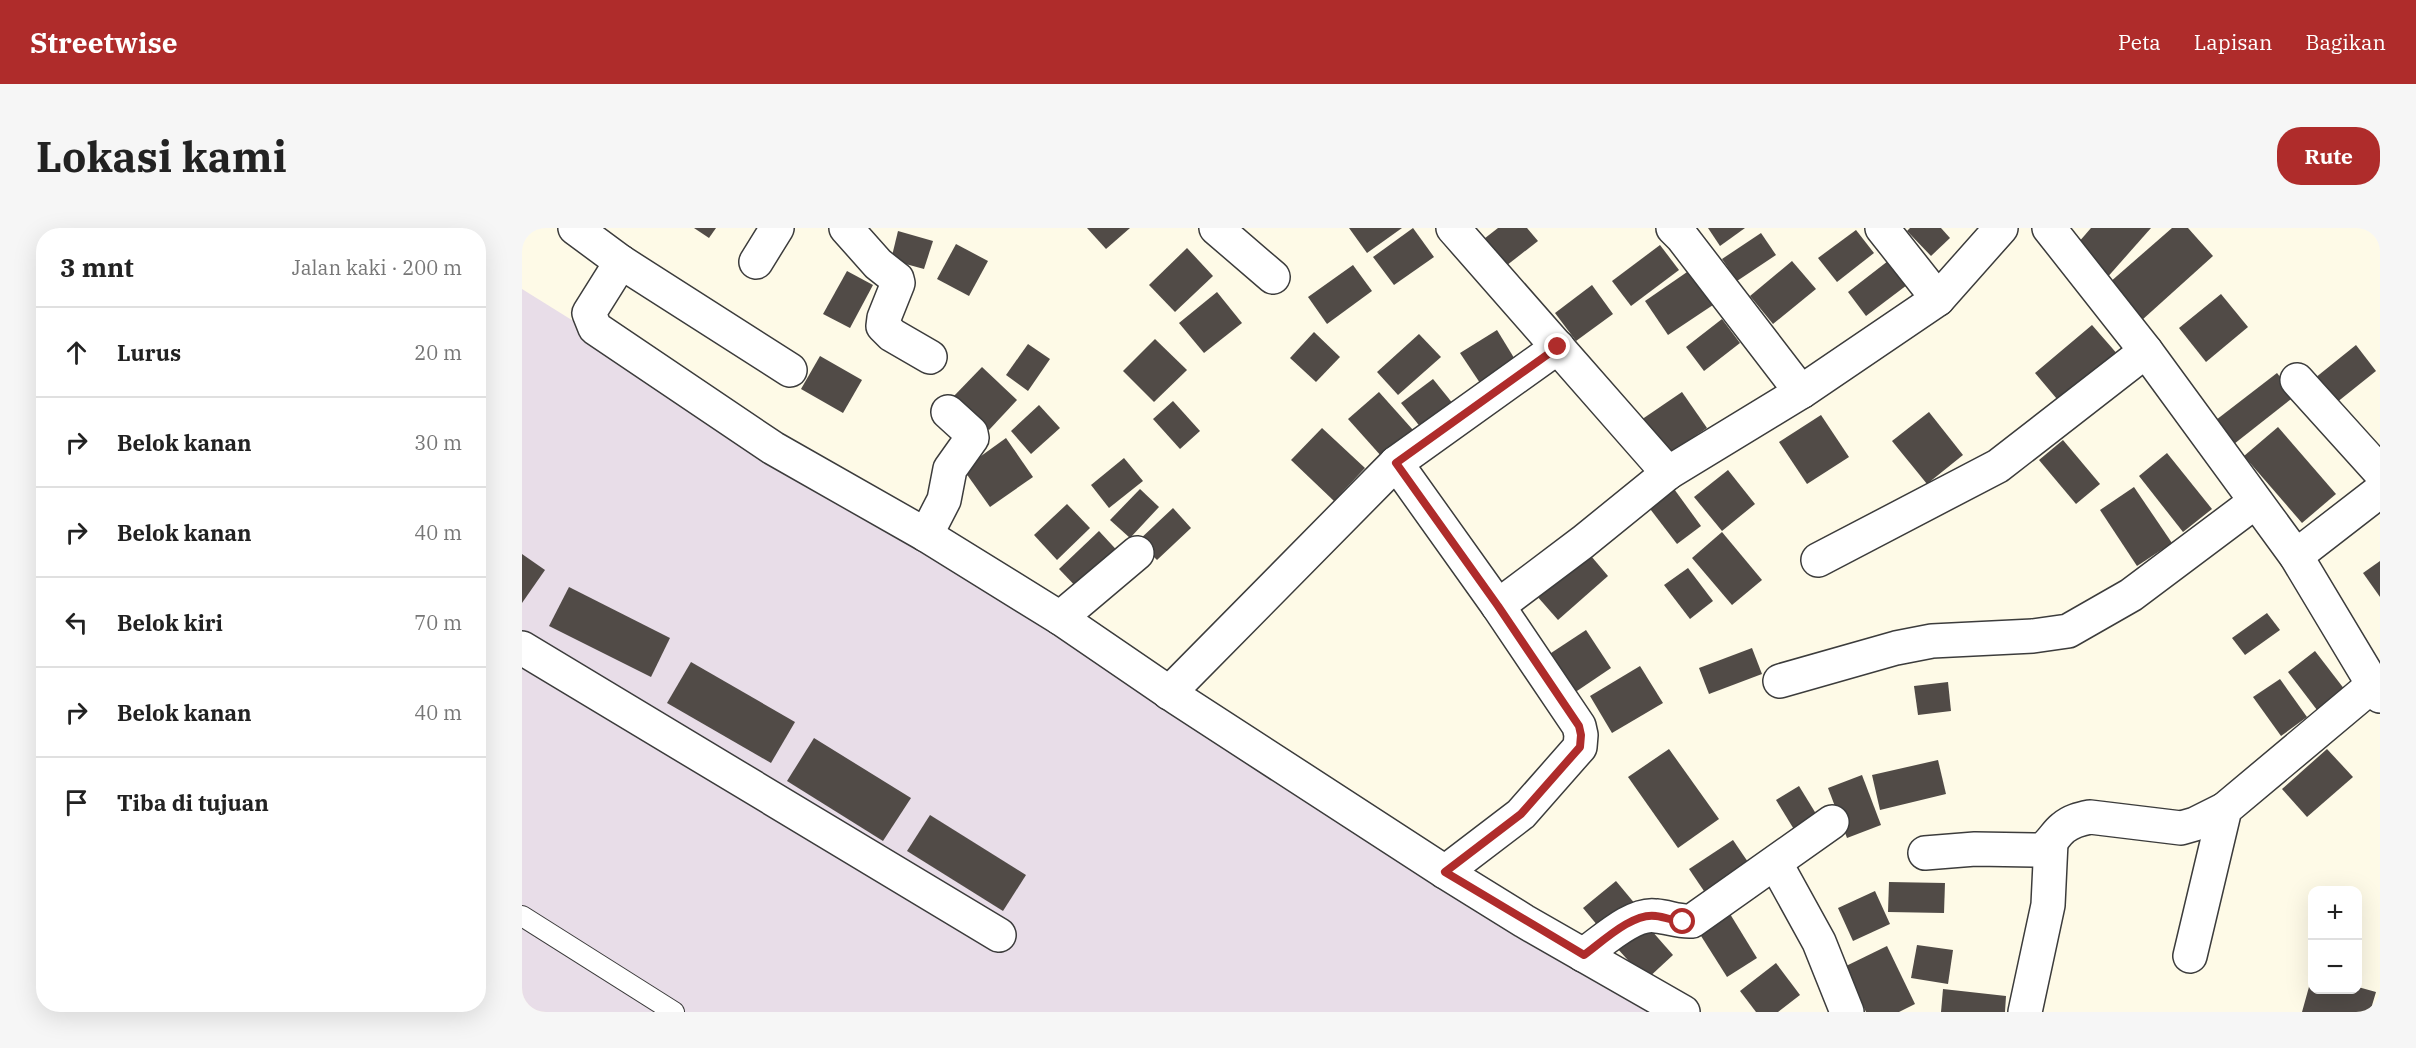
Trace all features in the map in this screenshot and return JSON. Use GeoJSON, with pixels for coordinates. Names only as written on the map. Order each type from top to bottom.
{"type":"FeatureCollection","features":[{"type":"Feature","properties":{"kind":"street"},"geometry":{"type":"LineString","coordinates":[[575,228],[621,262],[790,370]]}},
{"type":"Feature","properties":{"kind":"street"},"geometry":{"type":"LineString","coordinates":[[756,262],[777,228]]}},
{"type":"Feature","properties":{"kind":"street"},"geometry":{"type":"LineString","coordinates":[[846,228],[878,264],[897,279],[898,283],[883,326],[892,335],[930,357]]}},
{"type":"Feature","properties":{"kind":"street"},"geometry":{"type":"LineString","coordinates":[[1216,228],[1273,277]]}},
{"type":"Feature","properties":{"kind":"street"},"geometry":{"type":"LineString","coordinates":[[1453,228],[1668,473]]}},
{"type":"Feature","properties":{"kind":"street"},"geometry":{"type":"LineString","coordinates":[[1673,228],[1801,392]]}},
{"type":"Feature","properties":{"kind":"street"},"geometry":{"type":"LineString","coordinates":[[1882,228],[1938,299]]}},
{"type":"Feature","properties":{"kind":"street"},"geometry":{"type":"LineString","coordinates":[[1498,606],[1583,542],[1668,473],[1801,392],[1938,299],[2001,228]]}},
{"type":"Feature","properties":{"kind":"street"},"geometry":{"type":"LineString","coordinates":[[1925,853],[1975,849],[2039,850],[2045,848],[2062,828],[2073,821],[2090,817],[2181,828],[2195,824],[2225,809],[2377,690],[2296,556],[2146,351],[2049,228]]}},
{"type":"Feature","properties":{"kind":"street"},"geometry":{"type":"LineString","coordinates":[[621,262],[589,313],[595,328],[773,448],[926,535],[1060,618],[1169,693],[1445,872],[1683,1012]]}},
{"type":"Feature","properties":{"kind":"street"},"geometry":{"type":"LineString","coordinates":[[1169,693],[1396,463],[1558,347]]}},
{"type":"Feature","properties":{"kind":"street"},"geometry":{"type":"LineString","coordinates":[[1818,560],[1998,465],[2146,351]]}},
{"type":"Feature","properties":{"kind":"street"},"geometry":{"type":"LineString","coordinates":[[2297,380],[2380,472]]}},
{"type":"Feature","properties":{"kind":"street"},"geometry":{"type":"LineString","coordinates":[[926,535],[944,500],[950,469],[972,438],[971,433],[948,412]]}},
{"type":"Feature","properties":{"kind":"street"},"geometry":{"type":"LineString","coordinates":[[1396,463],[1498,606],[1579,726],[1581,735],[1580,747],[1521,814],[1445,872]]}},
{"type":"Feature","properties":{"kind":"street"},"geometry":{"type":"LineString","coordinates":[[2296,556],[2380,491]]}},
{"type":"Feature","properties":{"kind":"street"},"geometry":{"type":"LineString","coordinates":[[1780,681],[1896,648],[1923,643],[2033,636],[2067,631],[2131,595],[2255,502]]}},
{"type":"Feature","properties":{"kind":"street"},"geometry":{"type":"LineString","coordinates":[[1060,618],[1137,554]]}},
{"type":"Feature","properties":{"kind":"street"},"geometry":{"type":"LineString","coordinates":[[522,648],[999,935]]}},
{"type":"Feature","properties":{"kind":"street"},"geometry":{"type":"LineString","coordinates":[[2190,956],[2225,809]]}},
{"type":"Feature","properties":{"kind":"street"},"geometry":{"type":"LineString","coordinates":[[1584,955],[1634,919],[1657,916],[1672,921],[1692,921],[1776,864],[1832,822]]}},
{"type":"Feature","properties":{"kind":"street"},"geometry":{"type":"LineString","coordinates":[[2025,1012],[2046,915],[2051,842]]}},
{"type":"Feature","properties":{"kind":"street"},"geometry":{"type":"LineString","coordinates":[[1776,864],[1819,942],[1847,1012]]}},
{"type":"Feature","properties":{"kind":"lane"},"geometry":{"type":"LineString","coordinates":[[522,916],[674,1012]]}},
{"type":"Feature","properties":{"kind":"shaded area"},"geometry":{"type":"Polygon","coordinates":[[[522,289],[1683,1012],[522,1012],[522,289]]]}},
{"type":"Feature","properties":{"kind":"building"},"geometry":{"type":"Polygon","coordinates":[[[694,228],[716,228],[709,238],[694,228]]]}},
{"type":"Feature","properties":{"kind":"building"},"geometry":{"type":"Polygon","coordinates":[[[1087,228],[1130,228],[1106,249],[1087,228]]]}},
{"type":"Feature","properties":{"kind":"building"},"geometry":{"type":"Polygon","coordinates":[[[1349,228],[1402,228],[1367,253],[1349,228]]]}},
{"type":"Feature","properties":{"kind":"building"},"geometry":{"type":"Polygon","coordinates":[[[1413,228],[1434,257],[1394,285],[1373,257],[1413,228]]]}},
{"type":"Feature","properties":{"kind":"building"},"geometry":{"type":"Polygon","coordinates":[[[1498,228],[1527,228],[1538,241],[1502,269],[1480,242],[1498,228]]]}},
{"type":"Feature","properties":{"kind":"building"},"geometry":{"type":"Polygon","coordinates":[[[1708,228],[1745,228],[1720,246],[1708,228]]]}},
{"type":"Feature","properties":{"kind":"building"},"geometry":{"type":"Polygon","coordinates":[[[1910,228],[1941,228],[1950,238],[1931,256],[1907,231],[1910,228]]]}},
{"type":"Feature","properties":{"kind":"building"},"geometry":{"type":"Polygon","coordinates":[[[2091,228],[2151,228],[2105,280],[2071,251],[2091,228]]]}},
{"type":"Feature","properties":{"kind":"building"},"geometry":{"type":"Polygon","coordinates":[[[2172,228],[2188,228],[2213,256],[2142,320],[2109,283],[2172,228]]]}},
{"type":"Feature","properties":{"kind":"building"},"geometry":{"type":"Polygon","coordinates":[[[1856,230],[1874,253],[1837,282],[1818,258],[1856,230]]]}},
{"type":"Feature","properties":{"kind":"building"},"geometry":{"type":"Polygon","coordinates":[[[898,231],[933,241],[924,269],[891,260],[898,231]]]}},
{"type":"Feature","properties":{"kind":"building"},"geometry":{"type":"Polygon","coordinates":[[[1761,233],[1776,255],[1737,281],[1722,259],[1761,233]]]}},
{"type":"Feature","properties":{"kind":"building"},"geometry":{"type":"Polygon","coordinates":[[[956,244],[988,261],[969,296],[937,279],[956,244]]]}},
{"type":"Feature","properties":{"kind":"building"},"geometry":{"type":"Polygon","coordinates":[[[1660,245],[1679,270],[1631,306],[1612,281],[1660,245]]]}},
{"type":"Feature","properties":{"kind":"building"},"geometry":{"type":"Polygon","coordinates":[[[1187,248],[1213,276],[1175,312],[1149,285],[1187,248]]]}},
{"type":"Feature","properties":{"kind":"building"},"geometry":{"type":"Polygon","coordinates":[[[1792,261],[1816,289],[1773,324],[1750,296],[1792,261]]]}},
{"type":"Feature","properties":{"kind":"building"},"geometry":{"type":"Polygon","coordinates":[[[1888,261],[1907,285],[1866,316],[1848,292],[1888,261]]]}},
{"type":"Feature","properties":{"kind":"building"},"geometry":{"type":"Polygon","coordinates":[[[1353,265],[1372,291],[1327,324],[1308,297],[1353,265]]]}},
{"type":"Feature","properties":{"kind":"building"},"geometry":{"type":"Polygon","coordinates":[[[1690,270],[1713,305],[1668,335],[1645,301],[1690,270]]]}},
{"type":"Feature","properties":{"kind":"building"},"geometry":{"type":"Polygon","coordinates":[[[847,271],[873,285],[850,328],[823,314],[847,271]]]}},
{"type":"Feature","properties":{"kind":"building"},"geometry":{"type":"Polygon","coordinates":[[[1592,285],[1613,314],[1576,341],[1555,313],[1592,285]]]}},
{"type":"Feature","properties":{"kind":"building"},"geometry":{"type":"Polygon","coordinates":[[[1217,292],[1242,323],[1204,353],[1179,323],[1217,292]]]}},
{"type":"Feature","properties":{"kind":"building"},"geometry":{"type":"Polygon","coordinates":[[[2221,294],[2248,327],[2206,362],[2179,328],[2221,294]]]}},
{"type":"Feature","properties":{"kind":"building"},"geometry":{"type":"Polygon","coordinates":[[[1722,319],[1740,343],[1704,371],[1686,347],[1722,319]]]}},
{"type":"Feature","properties":{"kind":"building"},"geometry":{"type":"Polygon","coordinates":[[[2092,325],[2119,356],[2062,405],[2035,373],[2092,325]]]}},
{"type":"Feature","properties":{"kind":"building"},"geometry":{"type":"Polygon","coordinates":[[[1497,330],[1519,366],[1484,389],[1460,353],[1497,330]]]}},
{"type":"Feature","properties":{"kind":"building"},"geometry":{"type":"Polygon","coordinates":[[[1314,332],[1340,357],[1316,382],[1290,358],[1314,332]]]}},
{"type":"Feature","properties":{"kind":"building"},"geometry":{"type":"Polygon","coordinates":[[[1419,334],[1441,357],[1398,395],[1377,372],[1419,334]]]}},
{"type":"Feature","properties":{"kind":"building"},"geometry":{"type":"Polygon","coordinates":[[[1155,339],[1187,370],[1154,402],[1123,371],[1155,339]]]}},
{"type":"Feature","properties":{"kind":"building"},"geometry":{"type":"Polygon","coordinates":[[[1028,344],[1050,359],[1028,391],[1006,375],[1028,344]]]}},
{"type":"Feature","properties":{"kind":"building"},"geometry":{"type":"Polygon","coordinates":[[[2356,345],[2376,371],[2336,403],[2315,378],[2356,345]]]}},
{"type":"Feature","properties":{"kind":"building"},"geometry":{"type":"Polygon","coordinates":[[[820,356],[862,380],[843,413],[801,389],[820,356]]]}},
{"type":"Feature","properties":{"kind":"building"},"geometry":{"type":"Polygon","coordinates":[[[982,367],[1017,400],[989,430],[953,397],[982,367]]]}},
{"type":"Feature","properties":{"kind":"building"},"geometry":{"type":"Polygon","coordinates":[[[2277,373],[2295,396],[2234,444],[2216,420],[2277,373]]]}},
{"type":"Feature","properties":{"kind":"building"},"geometry":{"type":"Polygon","coordinates":[[[1433,379],[1454,405],[1422,429],[1401,403],[1433,379]]]}},
{"type":"Feature","properties":{"kind":"building"},"geometry":{"type":"Polygon","coordinates":[[[1379,392],[1413,430],[1382,457],[1348,419],[1379,392]]]}},
{"type":"Feature","properties":{"kind":"building"},"geometry":{"type":"Polygon","coordinates":[[[1682,392],[1707,428],[1663,458],[1638,422],[1682,392]]]}},
{"type":"Feature","properties":{"kind":"building"},"geometry":{"type":"Polygon","coordinates":[[[1173,401],[1200,431],[1180,449],[1153,419],[1173,401]]]}},
{"type":"Feature","properties":{"kind":"building"},"geometry":{"type":"Polygon","coordinates":[[[1039,405],[1060,428],[1031,454],[1011,431],[1039,405]]]}},
{"type":"Feature","properties":{"kind":"building"},"geometry":{"type":"Polygon","coordinates":[[[1929,412],[1963,455],[1927,484],[1892,441],[1929,412]]]}},
{"type":"Feature","properties":{"kind":"building"},"geometry":{"type":"Polygon","coordinates":[[[1821,415],[1849,457],[1807,484],[1779,442],[1821,415]]]}},
{"type":"Feature","properties":{"kind":"building"},"geometry":{"type":"Polygon","coordinates":[[[2278,427],[2336,494],[2302,523],[2244,456],[2278,427]]]}},
{"type":"Feature","properties":{"kind":"building"},"geometry":{"type":"Polygon","coordinates":[[[1322,428],[1365,468],[1334,501],[1291,460],[1322,428]]]}},
{"type":"Feature","properties":{"kind":"building"},"geometry":{"type":"Polygon","coordinates":[[[1006,438],[1033,477],[990,507],[963,469],[1006,438]]]}},
{"type":"Feature","properties":{"kind":"building"},"geometry":{"type":"Polygon","coordinates":[[[2063,440],[2100,484],[2076,504],[2039,460],[2063,440]]]}},
{"type":"Feature","properties":{"kind":"building"},"geometry":{"type":"Polygon","coordinates":[[[2167,453],[2212,509],[2183,532],[2139,476],[2167,453]]]}},
{"type":"Feature","properties":{"kind":"building"},"geometry":{"type":"Polygon","coordinates":[[[1124,458],[1143,481],[1109,508],[1091,485],[1124,458]]]}},
{"type":"Feature","properties":{"kind":"building"},"geometry":{"type":"Polygon","coordinates":[[[1728,470],[1755,504],[1722,531],[1694,497],[1728,470]]]}},
{"type":"Feature","properties":{"kind":"building"},"geometry":{"type":"Polygon","coordinates":[[[1669,482],[1701,526],[1677,544],[1644,501],[1669,482]]]}},
{"type":"Feature","properties":{"kind":"building"},"geometry":{"type":"Polygon","coordinates":[[[2134,487],[2172,543],[2137,566],[2100,510],[2134,487]]]}},
{"type":"Feature","properties":{"kind":"building"},"geometry":{"type":"Polygon","coordinates":[[[1140,489],[1159,507],[1130,538],[1110,520],[1140,489]]]}},
{"type":"Feature","properties":{"kind":"building"},"geometry":{"type":"Polygon","coordinates":[[[1067,504],[1090,528],[1057,560],[1034,535],[1067,504]]]}},
{"type":"Feature","properties":{"kind":"building"},"geometry":{"type":"Polygon","coordinates":[[[1173,508],[1191,528],[1157,560],[1138,541],[1173,508]]]}},
{"type":"Feature","properties":{"kind":"building"},"geometry":{"type":"Polygon","coordinates":[[[1099,531],[1124,558],[1084,595],[1059,569],[1099,531]]]}},
{"type":"Feature","properties":{"kind":"building"},"geometry":{"type":"Polygon","coordinates":[[[1722,532],[1762,580],[1732,605],[1692,558],[1722,532]]]}},
{"type":"Feature","properties":{"kind":"building"},"geometry":{"type":"Polygon","coordinates":[[[1586,550],[1608,576],[1558,620],[1536,595],[1586,550]]]}},
{"type":"Feature","properties":{"kind":"building"},"geometry":{"type":"Polygon","coordinates":[[[522,554],[545,570],[522,603],[522,554]]]}},
{"type":"Feature","properties":{"kind":"building"},"geometry":{"type":"Polygon","coordinates":[[[2380,561],[2380,597],[2363,573],[2380,561]]]}},
{"type":"Feature","properties":{"kind":"building"},"geometry":{"type":"Polygon","coordinates":[[[1688,568],[1713,601],[1690,619],[1664,585],[1688,568]]]}},
{"type":"Feature","properties":{"kind":"building"},"geometry":{"type":"Polygon","coordinates":[[[569,587],[670,638],[651,677],[549,626],[569,587]]]}},
{"type":"Feature","properties":{"kind":"building"},"geometry":{"type":"Polygon","coordinates":[[[2267,613],[2280,630],[2245,655],[2232,638],[2267,613]]]}},
{"type":"Feature","properties":{"kind":"building"},"geometry":{"type":"Polygon","coordinates":[[[1586,630],[1611,668],[1574,693],[1548,655],[1586,630]]]}},
{"type":"Feature","properties":{"kind":"building"},"geometry":{"type":"Polygon","coordinates":[[[1752,648],[1762,674],[1709,694],[1699,668],[1752,648]]]}},
{"type":"Feature","properties":{"kind":"building"},"geometry":{"type":"Polygon","coordinates":[[[2315,651],[2345,690],[2317,710],[2288,672],[2315,651]]]}},
{"type":"Feature","properties":{"kind":"building"},"geometry":{"type":"Polygon","coordinates":[[[691,662],[795,722],[771,763],[667,703],[691,662]]]}},
{"type":"Feature","properties":{"kind":"building"},"geometry":{"type":"Polygon","coordinates":[[[1640,666],[1663,703],[1612,733],[1590,696],[1640,666]]]}},
{"type":"Feature","properties":{"kind":"building"},"geometry":{"type":"Polygon","coordinates":[[[2280,679],[2307,717],[2281,736],[2253,697],[2280,679]]]}},
{"type":"Feature","properties":{"kind":"building"},"geometry":{"type":"Polygon","coordinates":[[[1948,682],[1951,711],[1918,715],[1914,686],[1948,682]]]}},
{"type":"Feature","properties":{"kind":"building"},"geometry":{"type":"Polygon","coordinates":[[[814,738],[911,798],[883,841],[787,781],[814,738]]]}},
{"type":"Feature","properties":{"kind":"building"},"geometry":{"type":"Polygon","coordinates":[[[1669,749],[1719,819],[1678,848],[1628,777],[1669,749]]]}},
{"type":"Feature","properties":{"kind":"building"},"geometry":{"type":"Polygon","coordinates":[[[2327,749],[2353,777],[2307,817],[2282,789],[2327,749]]]}},
{"type":"Feature","properties":{"kind":"building"},"geometry":{"type":"Polygon","coordinates":[[[1938,760],[1946,794],[1880,810],[1872,775],[1938,760]]]}},
{"type":"Feature","properties":{"kind":"building"},"geometry":{"type":"Polygon","coordinates":[[[1862,775],[1881,825],[1847,838],[1828,788],[1862,775]]]}},
{"type":"Feature","properties":{"kind":"building"},"geometry":{"type":"Polygon","coordinates":[[[1799,786],[1818,817],[1795,831],[1776,800],[1799,786]]]}},
{"type":"Feature","properties":{"kind":"building"},"geometry":{"type":"Polygon","coordinates":[[[930,815],[1026,875],[1003,911],[907,851],[930,815]]]}},
{"type":"Feature","properties":{"kind":"building"},"geometry":{"type":"Polygon","coordinates":[[[1733,840],[1750,865],[1706,894],[1689,869],[1733,840]]]}},
{"type":"Feature","properties":{"kind":"building"},"geometry":{"type":"Polygon","coordinates":[[[1616,881],[1636,905],[1603,932],[1583,908],[1616,881]]]}},
{"type":"Feature","properties":{"kind":"building"},"geometry":{"type":"Polygon","coordinates":[[[1889,882],[1945,883],[1944,913],[1888,912],[1889,882]]]}},
{"type":"Feature","properties":{"kind":"building"},"geometry":{"type":"Polygon","coordinates":[[[1875,891],[1890,924],[1853,941],[1838,908],[1875,891]]]}},
{"type":"Feature","properties":{"kind":"building"},"geometry":{"type":"Polygon","coordinates":[[[1727,909],[1757,958],[1727,977],[1696,928],[1727,909]]]}},
{"type":"Feature","properties":{"kind":"building"},"geometry":{"type":"Polygon","coordinates":[[[1644,922],[1673,955],[1646,980],[1616,947],[1644,922]]]}},
{"type":"Feature","properties":{"kind":"building"},"geometry":{"type":"Polygon","coordinates":[[[1917,945],[1953,950],[1948,984],[1911,978],[1917,945]]]}},
{"type":"Feature","properties":{"kind":"building"},"geometry":{"type":"Polygon","coordinates":[[[1887,946],[1915,1004],[1899,1012],[1866,1012],[1844,967],[1887,946]]]}},
{"type":"Feature","properties":{"kind":"building"},"geometry":{"type":"Polygon","coordinates":[[[1776,963],[1800,995],[1778,1012],[1756,1012],[1740,991],[1776,963]]]}},
{"type":"Feature","properties":{"kind":"building"},"geometry":{"type":"Polygon","coordinates":[[[2362,988],[2376,992],[2370,1012],[2302,1012],[2308,990],[2308,994],[2362,994],[2362,988]]]}},
{"type":"Feature","properties":{"kind":"building"},"geometry":{"type":"Polygon","coordinates":[[[1943,989],[2006,996],[2005,1012],[1941,1012],[1943,989]]]}},
{"type":"Feature","properties":{"kind":"route"},"geometry":{"type":"LineString","coordinates":[[1558,347],[1396,463],[1498,606],[1579,726],[1581,735],[1580,747],[1521,814],[1445,872],[1584,955],[1634,919],[1657,916],[1683,922]]}}]}
